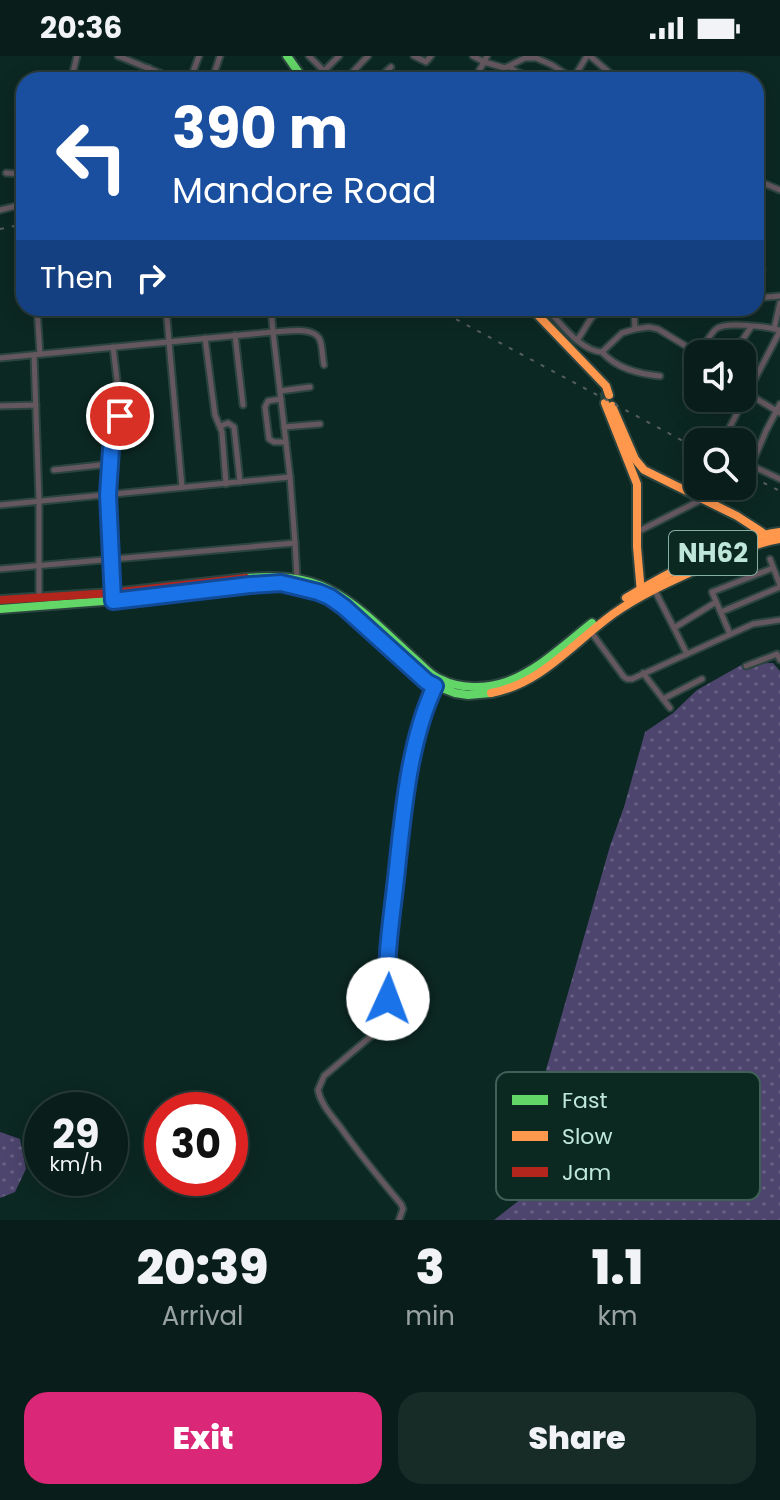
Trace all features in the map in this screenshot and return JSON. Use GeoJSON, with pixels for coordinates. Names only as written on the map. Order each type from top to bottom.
{"type":"FeatureCollection","features":[{"type":"Feature","properties":{"kind":"main road"},"geometry":{"type":"LineString","coordinates":[[539,316],[598,379],[638,464],[652,475],[684,490]]}},
{"type":"Feature","properties":{"kind":"main road"},"geometry":{"type":"LineString","coordinates":[[607,399],[636,480],[640,592]]}},
{"type":"Feature","properties":{"kind":"main road"},"geometry":{"type":"LineString","coordinates":[[705,500],[763,533]]}},
{"type":"Feature","properties":{"kind":"main road","name":"NH62"},"geometry":{"type":"LineString","coordinates":[[113,597],[246,578],[278,576],[297,579],[327,588],[345,598],[438,679],[480,688],[504,683],[532,671],[609,610],[652,585],[740,541],[763,533],[780,532]]}},
{"type":"Feature","properties":{"kind":"main road","name":"NH62"},"geometry":{"type":"LineString","coordinates":[[652,585],[759,543],[780,539]]}},
{"type":"Feature","properties":{"kind":"main road","name":"NH62"},"geometry":{"type":"LineString","coordinates":[[0,609],[40,602],[281,583],[330,597],[435,686],[480,695],[494,694],[535,677],[640,592]]}},
{"type":"Feature","properties":{"kind":"main road","name":"NH62"},"geometry":{"type":"LineString","coordinates":[[0,600],[40,602]]}},
{"type":"Feature","properties":{"kind":"street"},"geometry":{"type":"LineString","coordinates":[[118,56],[158,72]]}},
{"type":"Feature","properties":{"kind":"street"},"geometry":{"type":"LineString","coordinates":[[309,56],[324,71],[339,56]]}},
{"type":"Feature","properties":{"kind":"street"},"geometry":{"type":"LineString","coordinates":[[414,56],[426,62],[431,56]]}},
{"type":"Feature","properties":{"kind":"street"},"geometry":{"type":"LineString","coordinates":[[473,56],[499,67],[510,67],[525,58],[536,58],[562,72]]}},
{"type":"Feature","properties":{"kind":"street"},"geometry":{"type":"LineString","coordinates":[[588,56],[607,72]]}},
{"type":"Feature","properties":{"kind":"street"},"geometry":{"type":"LineString","coordinates":[[353,72],[367,57]]}},
{"type":"Feature","properties":{"kind":"street"},"geometry":{"type":"LineString","coordinates":[[386,72],[391,67]]}},
{"type":"Feature","properties":{"kind":"street"},"geometry":{"type":"LineString","coordinates":[[510,67],[517,72]]}},
{"type":"Feature","properties":{"kind":"street"},"geometry":{"type":"LineString","coordinates":[[147,72],[149,68]]}},
{"type":"Feature","properties":{"kind":"street"},"geometry":{"type":"LineString","coordinates":[[6,173],[16,174]]}},
{"type":"Feature","properties":{"kind":"street"},"geometry":{"type":"LineString","coordinates":[[756,375],[778,330],[780,303]]}},
{"type":"Feature","properties":{"kind":"street"},"geometry":{"type":"LineString","coordinates":[[37,316],[40,602]]}},
{"type":"Feature","properties":{"kind":"street"},"geometry":{"type":"LineString","coordinates":[[167,316],[182,487]]}},
{"type":"Feature","properties":{"kind":"street"},"geometry":{"type":"LineString","coordinates":[[272,316],[290,477],[297,579]]}},
{"type":"Feature","properties":{"kind":"street"},"geometry":{"type":"LineString","coordinates":[[554,316],[588,349],[602,352],[628,370],[660,376]]}},
{"type":"Feature","properties":{"kind":"street"},"geometry":{"type":"LineString","coordinates":[[577,340],[593,316]]}},
{"type":"Feature","properties":{"kind":"street"},"geometry":{"type":"LineString","coordinates":[[635,316],[635,329]]}},
{"type":"Feature","properties":{"kind":"street"},"geometry":{"type":"LineString","coordinates":[[602,352],[622,333],[649,327],[658,329],[694,351],[703,347],[724,325],[778,330]]}},
{"type":"Feature","properties":{"kind":"street"},"geometry":{"type":"LineString","coordinates":[[742,340],[751,327]]}},
{"type":"Feature","properties":{"kind":"street"},"geometry":{"type":"LineString","coordinates":[[0,358],[307,331],[317,335],[324,365]]}},
{"type":"Feature","properties":{"kind":"street"},"geometry":{"type":"LineString","coordinates":[[235,335],[243,405]]}},
{"type":"Feature","properties":{"kind":"street"},"geometry":{"type":"LineString","coordinates":[[205,338],[226,484]]}},
{"type":"Feature","properties":{"kind":"street"},"geometry":{"type":"LineString","coordinates":[[113,347],[120,405],[111,449],[108,495],[113,597]]}},
{"type":"Feature","properties":{"kind":"street"},"geometry":{"type":"LineString","coordinates":[[280,391],[310,387]]}},
{"type":"Feature","properties":{"kind":"street"},"geometry":{"type":"LineString","coordinates":[[281,399],[268,401],[265,407],[269,439],[286,442]]}},
{"type":"Feature","properties":{"kind":"street"},"geometry":{"type":"LineString","coordinates":[[756,399],[778,412]]}},
{"type":"Feature","properties":{"kind":"street"},"geometry":{"type":"LineString","coordinates":[[756,456],[780,404]]}},
{"type":"Feature","properties":{"kind":"street"},"geometry":{"type":"LineString","coordinates":[[0,406],[36,405]]}},
{"type":"Feature","properties":{"kind":"street"},"geometry":{"type":"LineString","coordinates":[[220,426],[228,423],[234,427],[240,482]]}},
{"type":"Feature","properties":{"kind":"street"},"geometry":{"type":"LineString","coordinates":[[284,427],[320,424]]}},
{"type":"Feature","properties":{"kind":"street"},"geometry":{"type":"LineString","coordinates":[[54,470],[110,464]]}},
{"type":"Feature","properties":{"kind":"street"},"geometry":{"type":"LineString","coordinates":[[756,468],[780,479]]}},
{"type":"Feature","properties":{"kind":"street"},"geometry":{"type":"LineString","coordinates":[[0,505],[290,477]]}},
{"type":"Feature","properties":{"kind":"street"},"geometry":{"type":"LineString","coordinates":[[636,533],[701,500]]}},
{"type":"Feature","properties":{"kind":"street"},"geometry":{"type":"LineString","coordinates":[[0,569],[295,543]]}},
{"type":"Feature","properties":{"kind":"street"},"geometry":{"type":"LineString","coordinates":[[721,612],[780,586],[770,559]]}},
{"type":"Feature","properties":{"kind":"street"},"geometry":{"type":"LineString","coordinates":[[730,634],[712,592],[773,568]]}},
{"type":"Feature","properties":{"kind":"street"},"geometry":{"type":"LineString","coordinates":[[652,585],[687,654]]}},
{"type":"Feature","properties":{"kind":"street"},"geometry":{"type":"LineString","coordinates":[[674,628],[716,602]]}},
{"type":"Feature","properties":{"kind":"street"},"geometry":{"type":"LineString","coordinates":[[591,632],[627,679],[632,679],[753,624],[780,620]]}},
{"type":"Feature","properties":{"kind":"street"},"geometry":{"type":"LineString","coordinates":[[746,666],[779,656]]}},
{"type":"Feature","properties":{"kind":"street"},"geometry":{"type":"LineString","coordinates":[[643,673],[670,708]]}},
{"type":"Feature","properties":{"kind":"street"},"geometry":{"type":"LineString","coordinates":[[663,699],[702,679]]}},
{"type":"Feature","properties":{"kind":"street"},"geometry":{"type":"LineString","coordinates":[[399,1220],[403,1209],[401,1204],[322,1103],[318,1090],[324,1076],[383,1026],[390,1016],[387,992],[403,822],[414,754],[435,686]]}},
{"type":"Feature","properties":{"kind":"shaded area"},"geometry":{"type":"Polygon","coordinates":[[[773,663],[780,671],[780,1220],[494,1220],[520,1200],[760,1200],[760,1072],[546,1070],[645,732],[673,713],[697,690],[743,664],[773,663]]]}},
{"type":"Feature","properties":{"kind":"shaded area"},"geometry":{"type":"Polygon","coordinates":[[[0,1132],[20,1139],[24,1173],[15,1192],[0,1198],[0,1132]]]}},
{"type":"Feature","properties":{"kind":"tunnel"},"geometry":{"type":"LineString","coordinates":[[603,392],[605,403]]}},
{"type":"Feature","properties":{"kind":"railway"},"geometry":{"type":"LineString","coordinates":[[0,229],[16,226]]}},
{"type":"Feature","properties":{"kind":"railway"},"geometry":{"type":"LineString","coordinates":[[450,316],[684,441]]}},
{"type":"Feature","properties":{"kind":"railway"},"geometry":{"type":"LineString","coordinates":[[756,479],[780,491]]}},
{"type":"Feature","properties":{"kind":"traffic: fast"},"geometry":{"type":"LineString","coordinates":[[287,56],[298,72]]}},
{"type":"Feature","properties":{"kind":"traffic: fast"},"geometry":{"type":"LineString","coordinates":[[246,578],[289,578],[330,590],[364,613],[433,676],[464,686],[490,686],[518,677],[551,656],[592,623]]}},
{"type":"Feature","properties":{"kind":"traffic: fast"},"geometry":{"type":"LineString","coordinates":[[0,609],[129,599],[256,583],[290,584],[314,591],[344,607],[427,682],[455,693],[491,693]]}},
{"type":"Feature","properties":{"kind":"traffic: slow"},"geometry":{"type":"LineString","coordinates":[[539,316],[606,386],[609,395]]}},
{"type":"Feature","properties":{"kind":"traffic: slow"},"geometry":{"type":"LineString","coordinates":[[605,403],[637,484],[641,593]]}},
{"type":"Feature","properties":{"kind":"traffic: slow"},"geometry":{"type":"LineString","coordinates":[[612,406],[635,459],[644,470],[737,516],[763,533]]}},
{"type":"Feature","properties":{"kind":"traffic: slow"},"geometry":{"type":"LineString","coordinates":[[626,598],[721,549],[780,532]]}},
{"type":"Feature","properties":{"kind":"traffic: slow"},"geometry":{"type":"LineString","coordinates":[[491,693],[526,681],[541,672],[613,614],[644,595],[729,555],[780,539]]}},
{"type":"Feature","properties":{"kind":"traffic: jam"},"geometry":{"type":"LineString","coordinates":[[0,600],[112,593],[246,578]]}},
{"type":"Feature","properties":{"kind":"route"},"geometry":{"type":"LineString","coordinates":[[120,416],[111,449],[108,495],[113,601],[250,585],[281,583],[306,588],[330,597],[344,607],[435,686],[414,754],[407,792],[392,918],[388,999]]}}]}
